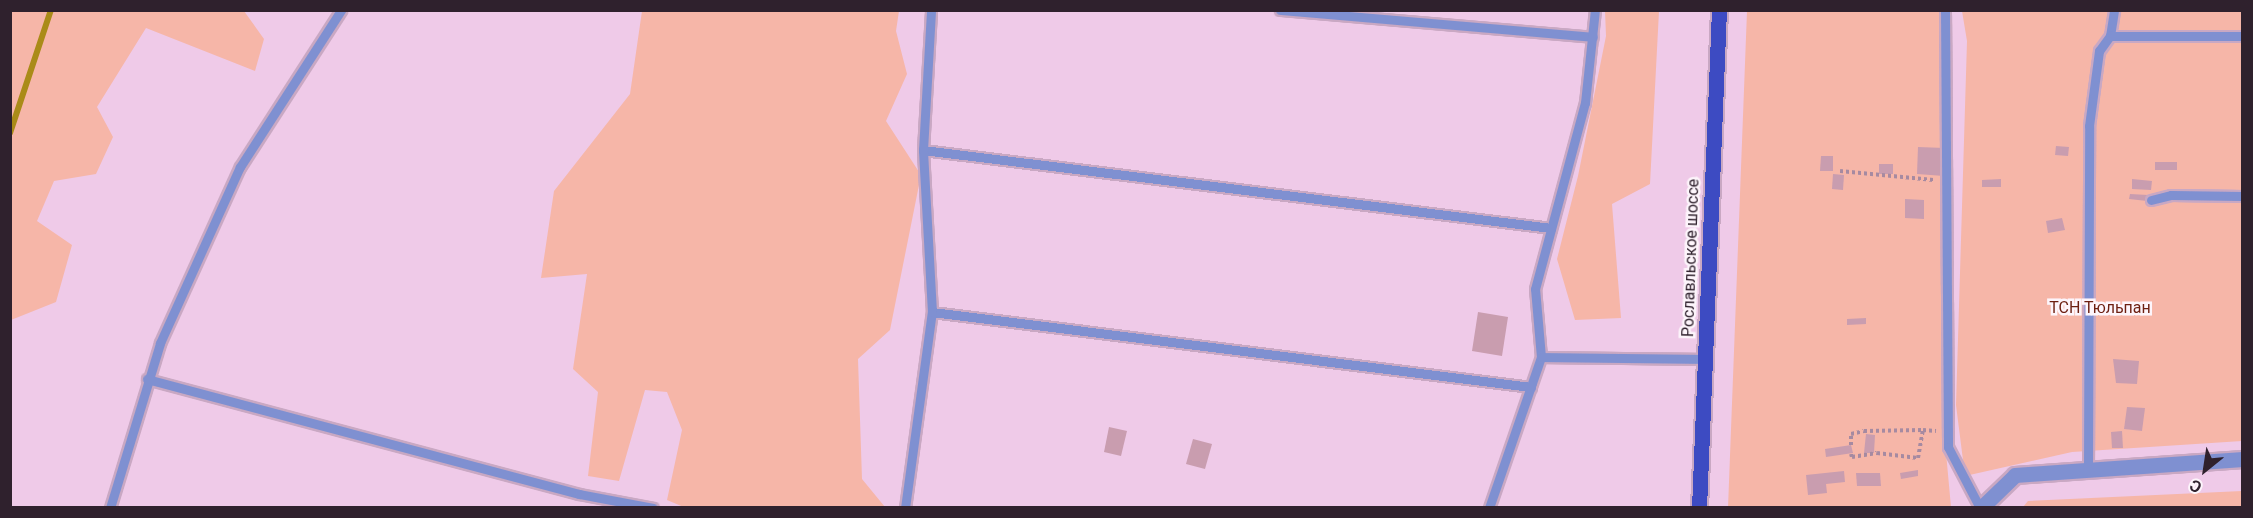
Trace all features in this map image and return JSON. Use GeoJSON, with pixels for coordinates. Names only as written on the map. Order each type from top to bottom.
{"type":"FeatureCollection","features":[{"type":"Feature","properties":{"kind":"main road","name":"Рославльское шоссе"},"geometry":{"type":"LineString","coordinates":[[1699,507],[1719,10]]}},
{"type":"Feature","properties":{"kind":"street"},"geometry":{"type":"LineString","coordinates":[[1981,507],[2015,476],[2088,467],[2242,459]]}},
{"type":"Feature","properties":{"kind":"lane"},"geometry":{"type":"LineString","coordinates":[[110,507],[147,379],[240,167],[341,10]]}},
{"type":"Feature","properties":{"kind":"lane"},"geometry":{"type":"LineString","coordinates":[[905,507],[932,312],[923,150],[931,10]]}},
{"type":"Feature","properties":{"kind":"lane"},"geometry":{"type":"LineString","coordinates":[[1280,10],[1593,37]]}},
{"type":"Feature","properties":{"kind":"lane"},"geometry":{"type":"LineString","coordinates":[[1489,507],[1541,357],[1535,289],[1585,103],[1595,10]]}},
{"type":"Feature","properties":{"kind":"lane"},"geometry":{"type":"LineString","coordinates":[[1945,10],[1948,447],[1964,485],[1981,507]]}},
{"type":"Feature","properties":{"kind":"lane"},"geometry":{"type":"LineString","coordinates":[[2088,467],[2089,126],[2094,71],[2110,36],[2114,10]]}},
{"type":"Feature","properties":{"kind":"lane"},"geometry":{"type":"LineString","coordinates":[[2110,36],[2242,36]]}},
{"type":"Feature","properties":{"kind":"lane"},"geometry":{"type":"LineString","coordinates":[[923,150],[1551,228]]}},
{"type":"Feature","properties":{"kind":"lane"},"geometry":{"type":"LineString","coordinates":[[2151,200],[2187,194],[2242,196]]}},
{"type":"Feature","properties":{"kind":"lane"},"geometry":{"type":"LineString","coordinates":[[932,312],[1531,387]]}},
{"type":"Feature","properties":{"kind":"lane"},"geometry":{"type":"LineString","coordinates":[[1541,357],[1705,359]]}},
{"type":"Feature","properties":{"kind":"lane"},"geometry":{"type":"LineString","coordinates":[[147,379],[556,488],[653,507]]}},
{"type":"Feature","properties":{"kind":"path"},"geometry":{"type":"LineString","coordinates":[[1840,171],[1947,181]]}},
{"type":"Feature","properties":{"kind":"path"},"geometry":{"type":"LineString","coordinates":[[1851,454],[1852,458],[1877,453],[1918,458],[1923,430]]}},
{"type":"Feature","properties":{"kind":"path"},"geometry":{"type":"LineString","coordinates":[[1851,445],[1851,434],[1864,431],[1948,432]]}},
{"type":"Feature","properties":{"kind":"green space"},"geometry":{"type":"Polygon","coordinates":[[[11,10],[244,11],[264,39],[255,71],[146,28],[97,107],[113,137],[96,174],[54,181],[37,221],[72,245],[56,302],[11,320],[11,10]]]}},
{"type":"Feature","properties":{"kind":"green space"},"geometry":{"type":"Polygon","coordinates":[[[642,11],[899,11],[896,31],[907,74],[886,121],[921,175],[890,330],[858,359],[862,479],[885,507],[686,508],[667,500],[682,430],[667,392],[645,390],[619,481],[588,476],[598,392],[573,369],[587,274],[541,278],[554,191],[630,94],[642,11]]]}},
{"type":"Feature","properties":{"kind":"green space"},"geometry":{"type":"Polygon","coordinates":[[[1605,11],[1659,11],[1650,184],[1612,204],[1621,318],[1575,320],[1557,259],[1578,176],[1606,36],[1605,11]]]}},
{"type":"Feature","properties":{"kind":"green space"},"geometry":{"type":"Polygon","coordinates":[[[1747,11],[1945,11],[1942,409],[1951,507],[1728,508],[1747,11]]]}},
{"type":"Feature","properties":{"kind":"green space","name":"ТСН Тюльпан"},"geometry":{"type":"Polygon","coordinates":[[[1962,11],[2242,11],[2242,441],[2072,452],[1965,476],[1956,405],[1967,41],[1962,11]]]}},
{"type":"Feature","properties":{"kind":"green space"},"geometry":{"type":"Polygon","coordinates":[[[2242,491],[2242,507],[2023,507],[2028,501],[2242,491]]]}},
{"type":"Feature","properties":{"kind":"building"},"geometry":{"type":"Polygon","coordinates":[[[2056,146],[2069,147],[2068,156],[2055,155],[2056,146]]]}},
{"type":"Feature","properties":{"kind":"building"},"geometry":{"type":"Polygon","coordinates":[[[1918,147],[1945,148],[1944,176],[1917,174],[1918,147]]]}},
{"type":"Feature","properties":{"kind":"building"},"geometry":{"type":"Polygon","coordinates":[[[1821,156],[1833,156],[1833,171],[1820,171],[1821,156]]]}},
{"type":"Feature","properties":{"kind":"building"},"geometry":{"type":"Polygon","coordinates":[[[2155,162],[2177,162],[2177,170],[2155,170],[2155,162]]]}},
{"type":"Feature","properties":{"kind":"building"},"geometry":{"type":"Polygon","coordinates":[[[1879,164],[1893,164],[1893,174],[1879,174],[1879,164]]]}},
{"type":"Feature","properties":{"kind":"building"},"geometry":{"type":"Polygon","coordinates":[[[1833,174],[1844,175],[1843,190],[1832,189],[1833,174]]]}},
{"type":"Feature","properties":{"kind":"building"},"geometry":{"type":"Polygon","coordinates":[[[2001,179],[2001,187],[1982,187],[1982,180],[2001,179]]]}},
{"type":"Feature","properties":{"kind":"building"},"geometry":{"type":"Polygon","coordinates":[[[2132,179],[2152,181],[2151,190],[2132,189],[2132,179]]]}},
{"type":"Feature","properties":{"kind":"building"},"geometry":{"type":"Polygon","coordinates":[[[2130,194],[2148,195],[2147,201],[2129,199],[2130,194]]]}},
{"type":"Feature","properties":{"kind":"building"},"geometry":{"type":"Polygon","coordinates":[[[1905,199],[1924,200],[1924,219],[1905,218],[1905,199]]]}},
{"type":"Feature","properties":{"kind":"building"},"geometry":{"type":"Polygon","coordinates":[[[2062,218],[2065,230],[2048,233],[2046,221],[2062,218]]]}},
{"type":"Feature","properties":{"kind":"building"},"geometry":{"type":"Polygon","coordinates":[[[1478,312],[1508,317],[1502,356],[1472,351],[1478,312]]]}},
{"type":"Feature","properties":{"kind":"building"},"geometry":{"type":"Polygon","coordinates":[[[1866,318],[1866,324],[1847,325],[1847,319],[1866,318]]]}},
{"type":"Feature","properties":{"kind":"building"},"geometry":{"type":"Polygon","coordinates":[[[2113,359],[2139,361],[2137,384],[2116,383],[2113,359]]]}},
{"type":"Feature","properties":{"kind":"building"},"geometry":{"type":"Polygon","coordinates":[[[2127,407],[2145,408],[2142,431],[2124,429],[2127,407]]]}},
{"type":"Feature","properties":{"kind":"building"},"geometry":{"type":"Polygon","coordinates":[[[1109,427],[1127,431],[1121,456],[1104,452],[1109,427]]]}},
{"type":"Feature","properties":{"kind":"building"},"geometry":{"type":"Polygon","coordinates":[[[2122,431],[2123,448],[2112,448],[2111,432],[2122,431]]]}},
{"type":"Feature","properties":{"kind":"building"},"geometry":{"type":"Polygon","coordinates":[[[1866,434],[1875,435],[1874,453],[1864,453],[1866,434]]]}},
{"type":"Feature","properties":{"kind":"building"},"geometry":{"type":"Polygon","coordinates":[[[1193,439],[1212,444],[1205,469],[1186,464],[1193,439]]]}},
{"type":"Feature","properties":{"kind":"building"},"geometry":{"type":"Polygon","coordinates":[[[1851,445],[1853,453],[1826,457],[1825,449],[1851,445]]]}},
{"type":"Feature","properties":{"kind":"building"},"geometry":{"type":"Polygon","coordinates":[[[1918,470],[1918,476],[1901,479],[1900,473],[1918,470]]]}},
{"type":"Feature","properties":{"kind":"building"},"geometry":{"type":"Polygon","coordinates":[[[1844,471],[1845,482],[1826,484],[1827,493],[1808,495],[1806,475],[1844,471]]]}},
{"type":"Feature","properties":{"kind":"building"},"geometry":{"type":"Polygon","coordinates":[[[1856,473],[1880,473],[1881,486],[1857,486],[1856,473]]]}},
{"type":"Feature","properties":{"kind":"waterway"},"geometry":{"type":"LineString","coordinates":[[10,133],[51,10]]}}]}
